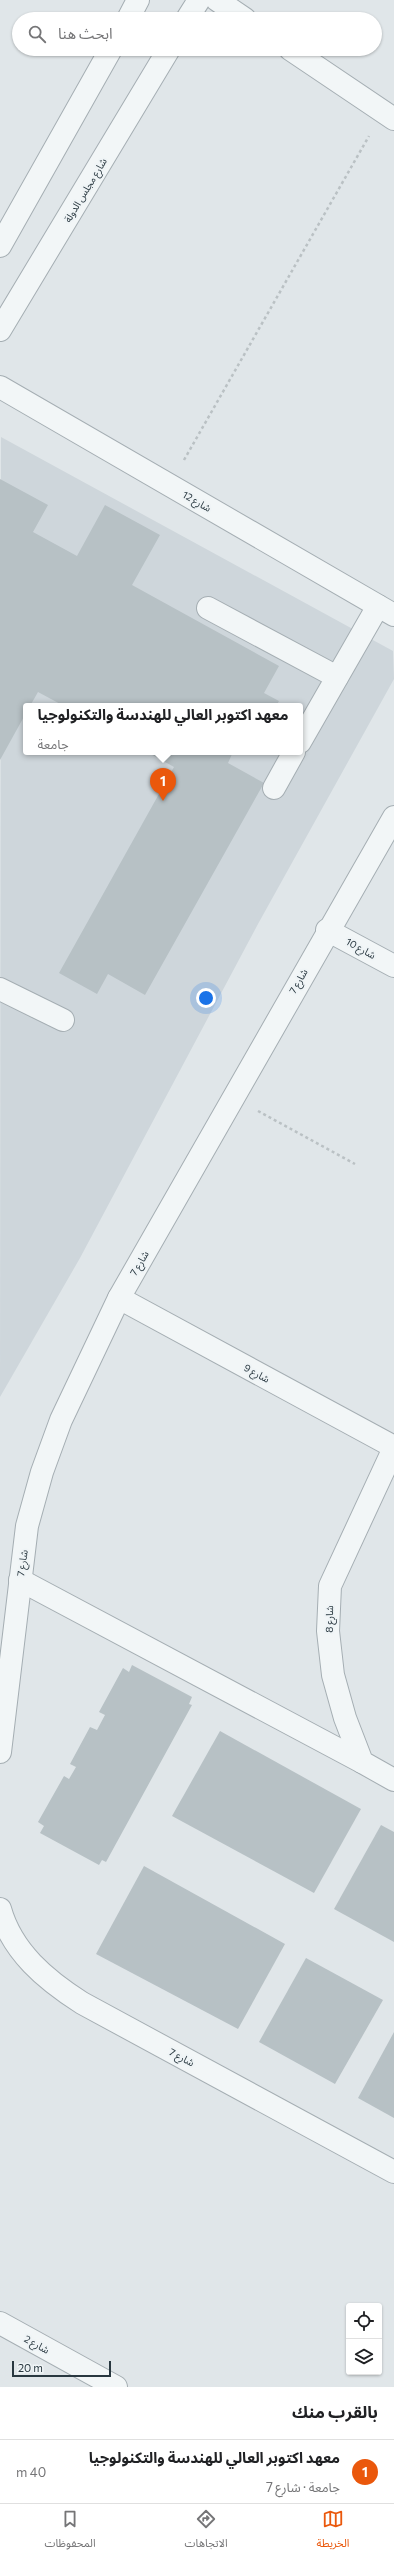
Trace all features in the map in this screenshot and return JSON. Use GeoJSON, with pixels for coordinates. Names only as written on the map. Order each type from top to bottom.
{"type":"FeatureCollection","features":[{"type":"Feature","properties":{"kind":"street"},"geometry":{"type":"LineString","coordinates":[[132,12],[138,0]]}},
{"type":"Feature","properties":{"kind":"street"},"geometry":{"type":"LineString","coordinates":[[191,12],[199,0]]}},
{"type":"Feature","properties":{"kind":"street"},"geometry":{"type":"LineString","coordinates":[[217,0],[235,12]]}},
{"type":"Feature","properties":{"kind":"street"},"geometry":{"type":"LineString","coordinates":[[0,246],[107,56]]}},
{"type":"Feature","properties":{"kind":"street","name":"شارع مجلس الدولة"},"geometry":{"type":"LineString","coordinates":[[0,330],[165,56]]}},
{"type":"Feature","properties":{"kind":"street"},"geometry":{"type":"LineString","coordinates":[[300,56],[389,115]]}},
{"type":"Feature","properties":{"kind":"street","name":"شارع 12"},"geometry":{"type":"LineString","coordinates":[[0,387],[386,610]]}},
{"type":"Feature","properties":{"kind":"street"},"geometry":{"type":"LineString","coordinates":[[208,608],[337,677]]}},
{"type":"Feature","properties":{"kind":"street"},"geometry":{"type":"LineString","coordinates":[[303,737],[337,677],[386,610]]}},
{"type":"Feature","properties":{"kind":"street"},"geometry":{"type":"LineString","coordinates":[[274,788],[292,755]]}},
{"type":"Feature","properties":{"kind":"street","name":"شارع 7"},"geometry":{"type":"LineString","coordinates":[[0,1752],[27,1526],[42,1472],[61,1420],[119,1298],[328,930],[394,817]]}},
{"type":"Feature","properties":{"kind":"street","name":"شارع 10"},"geometry":{"type":"LineString","coordinates":[[328,930],[394,966]]}},
{"type":"Feature","properties":{"kind":"street"},"geometry":{"type":"LineString","coordinates":[[0,989],[63,1020]]}},
{"type":"Feature","properties":{"kind":"street","name":"شارع 9"},"geometry":{"type":"LineString","coordinates":[[119,1298],[394,1448]]}},
{"type":"Feature","properties":{"kind":"street","name":"شارع 8"},"geometry":{"type":"LineString","coordinates":[[362,1762],[345,1718],[333,1675],[328,1630],[330,1586],[394,1448]]}},
{"type":"Feature","properties":{"kind":"street"},"geometry":{"type":"LineString","coordinates":[[20,1580],[394,1780]]}},
{"type":"Feature","properties":{"kind":"street","name":"شارع 7"},"geometry":{"type":"LineString","coordinates":[[0,1909],[22,1952],[49,1981],[82,2003],[394,2172]]}},
{"type":"Feature","properties":{"kind":"street","name":"شارع 2"},"geometry":{"type":"LineString","coordinates":[[0,2323],[116,2387]]}},
{"type":"Feature","properties":{"kind":"path"},"geometry":{"type":"LineString","coordinates":[[170,485],[389,115]]}},
{"type":"Feature","properties":{"kind":"path"},"geometry":{"type":"LineString","coordinates":[[233,1098],[355,1164]]}},
{"type":"Feature","properties":{"kind":"shaded area"},"geometry":{"type":"Polygon","coordinates":[[[1,437],[393,651],[394,679],[258,924],[80,1258],[0,1397],[1,437]]]}},
{"type":"Feature","properties":{"kind":"building"},"geometry":{"type":"Polygon","coordinates":[[[0,479],[48,505],[33,532],[77,556],[105,505],[160,535],[132,585],[279,666],[264,693],[279,701],[278,703],[58,703],[38,692],[32,703],[23,703],[23,718],[0,760],[0,479]]]}},
{"type":"Feature","properties":{"kind":"building"},"geometry":{"type":"Polygon","coordinates":[[[152,755],[232,755],[228,763],[264,783],[145,995],[108,974],[97,994],[59,973],[174,767],[152,755]]]}},
{"type":"Feature","properties":{"kind":"building"},"geometry":{"type":"Polygon","coordinates":[[[132,1665],[192,1697],[189,1704],[192,1705],[106,1862],[102,1860],[99,1865],[40,1833],[44,1826],[38,1822],[64,1776],[69,1779],[76,1767],[70,1764],[90,1727],[97,1730],[105,1715],[99,1712],[123,1668],[129,1672],[132,1665]]]}},
{"type":"Feature","properties":{"kind":"building"},"geometry":{"type":"Polygon","coordinates":[[[220,1731],[361,1809],[314,1893],[172,1816],[220,1731]]]}},
{"type":"Feature","properties":{"kind":"building"},"geometry":{"type":"Polygon","coordinates":[[[381,1825],[394,1832],[394,1942],[334,1909],[381,1825]]]}},
{"type":"Feature","properties":{"kind":"building"},"geometry":{"type":"Polygon","coordinates":[[[144,1866],[285,1944],[238,2029],[96,1954],[144,1866]]]}},
{"type":"Feature","properties":{"kind":"building"},"geometry":{"type":"Polygon","coordinates":[[[306,1958],[383,2000],[335,2084],[259,2042],[306,1958]]]}},
{"type":"Feature","properties":{"kind":"building"},"geometry":{"type":"Polygon","coordinates":[[[394,2032],[394,2118],[358,2098],[394,2032]]]}},
{"type":"Feature","properties":{"kind":"place","name":"معهد اكتوبر العالي للهندسة والتكنولوجيا"},"geometry":{"type":"Point","coordinates":[163,801]}}]}
